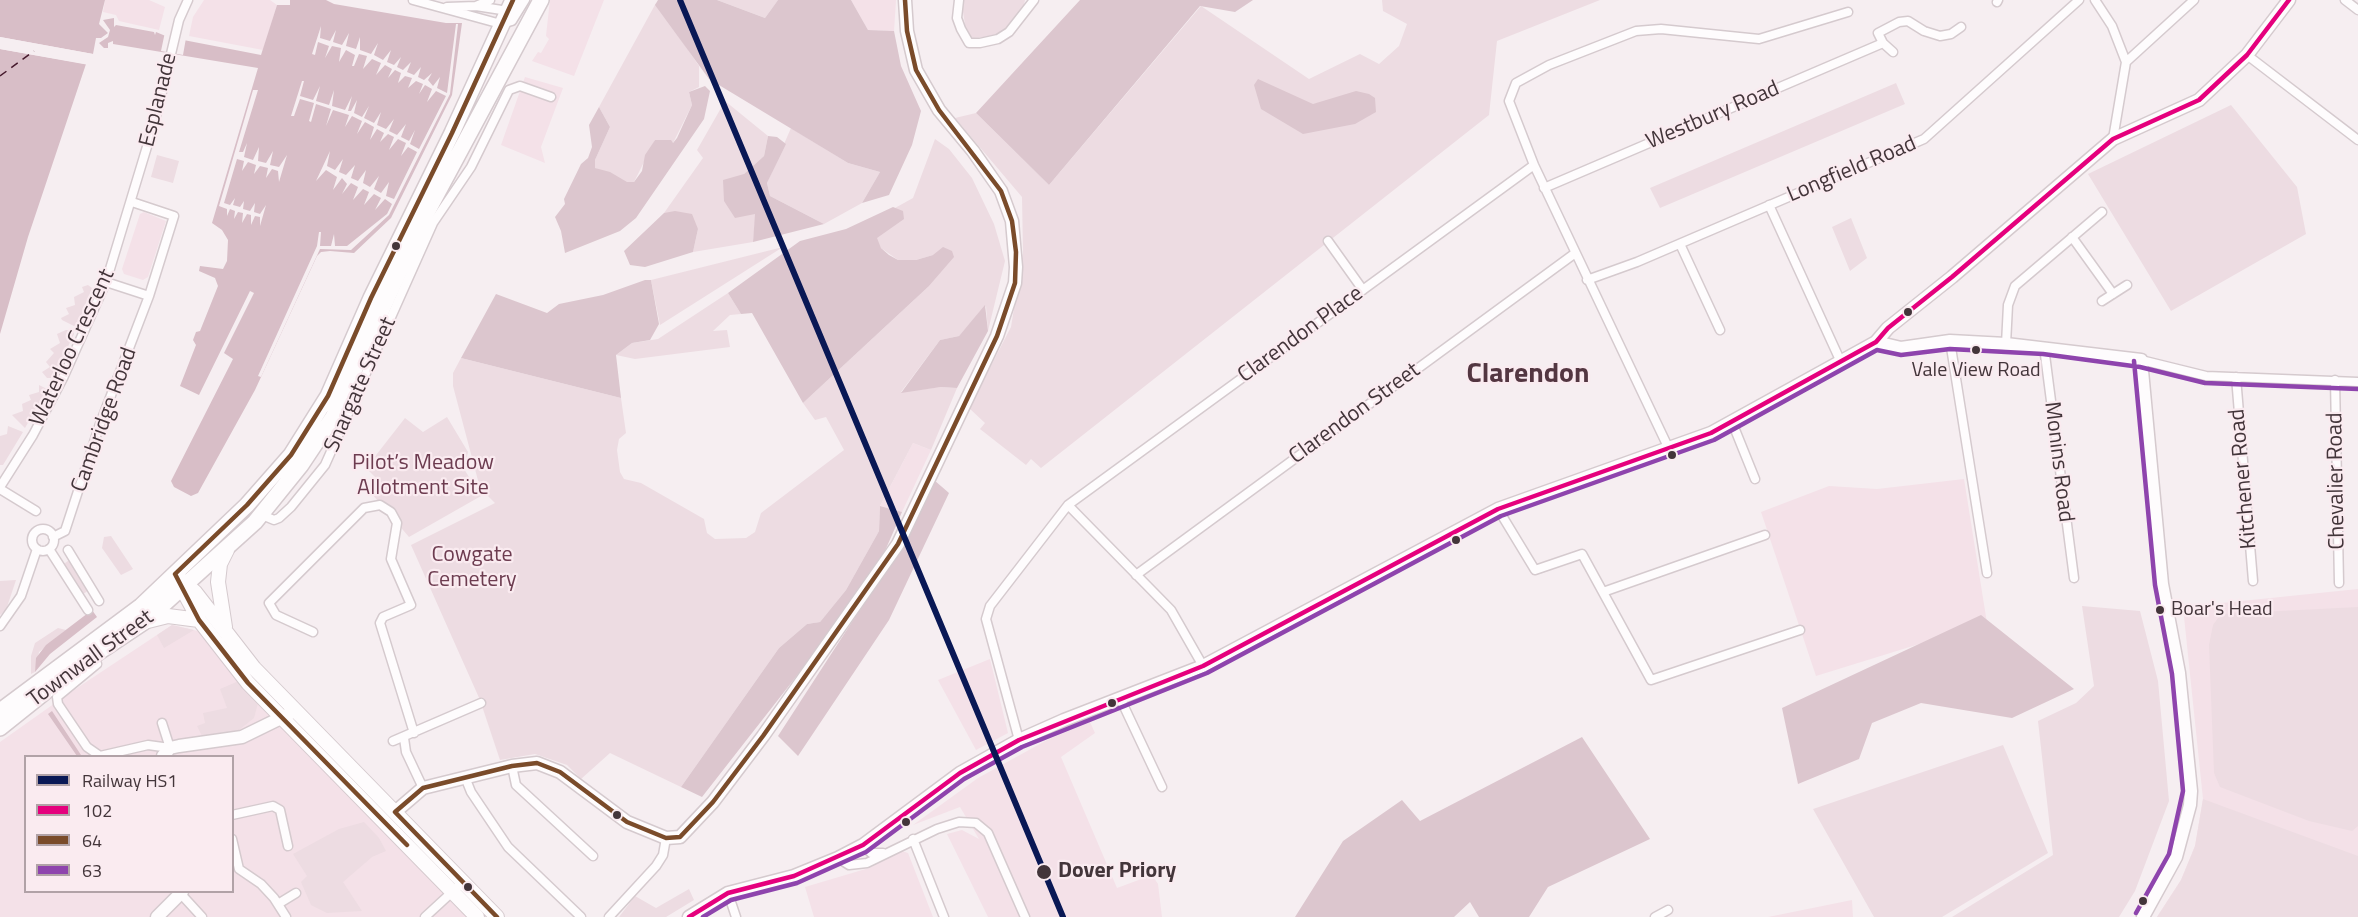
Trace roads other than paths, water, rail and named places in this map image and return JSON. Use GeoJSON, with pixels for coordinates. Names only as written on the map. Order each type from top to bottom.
{"type":"FeatureCollection","features":[{"type":"Feature","properties":{"kind":"highway","name":"Snargate Street"},"geometry":{"type":"LineString","coordinates":[[181,582],[227,550],[262,515],[301,465],[333,417],[488,97],[541,0]]}},
{"type":"Feature","properties":{"kind":"highway","name":"Snargate Street"},"geometry":{"type":"LineString","coordinates":[[181,582],[291,455],[328,396],[371,298],[509,13]]}},
{"type":"Feature","properties":{"kind":"highway","name":"Townwall Street"},"geometry":{"type":"LineString","coordinates":[[0,711],[45,683],[78,672],[144,622],[181,582]]}},
{"type":"Feature","properties":{"kind":"highway","name":"Townwall Street"},"geometry":{"type":"LineString","coordinates":[[0,728],[45,683],[141,606],[181,582]]}},
{"type":"Feature","properties":{"kind":"main road"},"geometry":{"type":"LineString","coordinates":[[226,632],[218,582],[220,564],[227,550]]}},
{"type":"Feature","properties":{"kind":"main road"},"geometry":{"type":"LineString","coordinates":[[181,582],[199,620],[266,702],[477,917]]}},
{"type":"Feature","properties":{"kind":"main road"},"geometry":{"type":"LineString","coordinates":[[181,582],[226,632],[254,668],[497,917]]}},
{"type":"Feature","properties":{"kind":"main road"},"geometry":{"type":"LineString","coordinates":[[144,622],[168,616],[199,620]]}},
{"type":"Feature","properties":{"kind":"street","name":"Esplanade"},"geometry":{"type":"LineString","coordinates":[[132,202],[178,20],[189,0]]}},
{"type":"Feature","properties":{"kind":"street"},"geometry":{"type":"LineString","coordinates":[[413,0],[443,7],[466,16],[509,13],[525,0]]}},
{"type":"Feature","properties":{"kind":"street"},"geometry":{"type":"LineString","coordinates":[[476,6],[490,0]]}},
{"type":"Feature","properties":{"kind":"street"},"geometry":{"type":"LineString","coordinates":[[395,812],[423,788],[512,766],[537,763],[549,766],[627,822],[666,838],[680,837],[713,802],[865,594],[898,544],[962,404],[998,336],[1015,283],[1016,252],[1012,221],[1001,191],[973,151],[939,110],[916,70],[907,31],[905,0]]}},
{"type":"Feature","properties":{"kind":"street"},"geometry":{"type":"LineString","coordinates":[[959,0],[957,18],[961,29],[969,43],[980,43],[998,39],[1009,32],[1034,0]]}},
{"type":"Feature","properties":{"kind":"street","name":"Longfield Road"},"geometry":{"type":"LineString","coordinates":[[1587,280],[1680,244],[1924,140],[2079,0]]}},
{"type":"Feature","properties":{"kind":"street"},"geometry":{"type":"LineString","coordinates":[[2095,0],[2112,26],[2126,62],[2113,139]]}},
{"type":"Feature","properties":{"kind":"street"},"geometry":{"type":"LineString","coordinates":[[2126,62],[2194,0]]}},
{"type":"Feature","properties":{"kind":"street"},"geometry":{"type":"LineString","coordinates":[[689,917],[728,893],[794,876],[863,845],[982,760],[1016,742],[1203,666],[1498,509],[1669,449],[1732,422],[1876,342],[1888,328],[1952,277],[2113,139],[2199,100],[2247,54],[2289,0]]}},
{"type":"Feature","properties":{"kind":"street"},"geometry":{"type":"LineString","coordinates":[[2345,0],[2358,10]]}},
{"type":"Feature","properties":{"kind":"street"},"geometry":{"type":"LineString","coordinates":[[443,7],[476,6],[509,13],[520,27],[520,39]]}},
{"type":"Feature","properties":{"kind":"street"},"geometry":{"type":"LineString","coordinates":[[1669,449],[1635,375],[1574,254],[1534,165],[1509,101],[1516,83],[1549,65],[1636,31],[1661,29],[1759,39],[1848,12]]}},
{"type":"Feature","properties":{"kind":"street"},"geometry":{"type":"LineString","coordinates":[[1893,52],[1883,44],[1878,33],[1908,21],[1924,31],[1940,36],[1952,34],[1961,27]]}},
{"type":"Feature","properties":{"kind":"street","name":"Westbury Road"},"geometry":{"type":"LineString","coordinates":[[1544,188],[1883,44]]}},
{"type":"Feature","properties":{"kind":"street"},"geometry":{"type":"LineString","coordinates":[[2247,54],[2358,140]]}},
{"type":"Feature","properties":{"kind":"street","name":"Snargate Street"},"geometry":{"type":"LineString","coordinates":[[428,221],[471,167],[509,90],[515,85],[551,97]]}},
{"type":"Feature","properties":{"kind":"street"},"geometry":{"type":"LineString","coordinates":[[488,97],[497,115]]}},
{"type":"Feature","properties":{"kind":"street","name":"Clarendon Place"},"geometry":{"type":"LineString","coordinates":[[1016,742],[986,619],[990,606],[1068,506],[1534,165]]}},
{"type":"Feature","properties":{"kind":"street","name":"Waterloo Crescent"},"geometry":{"type":"LineString","coordinates":[[0,488],[33,435],[58,387],[106,282],[132,202]]}},
{"type":"Feature","properties":{"kind":"street","name":"Cambridge Road"},"geometry":{"type":"LineString","coordinates":[[53,537],[65,531],[100,424],[149,296],[174,216],[132,202]]}},
{"type":"Feature","properties":{"kind":"street"},"geometry":{"type":"LineString","coordinates":[[1769,205],[1840,360]]}},
{"type":"Feature","properties":{"kind":"street"},"geometry":{"type":"LineString","coordinates":[[2006,344],[2011,292],[2102,212]]}},
{"type":"Feature","properties":{"kind":"street"},"geometry":{"type":"LineString","coordinates":[[2072,237],[2113,294]]}},
{"type":"Feature","properties":{"kind":"street"},"geometry":{"type":"LineString","coordinates":[[1328,241],[1363,290]]}},
{"type":"Feature","properties":{"kind":"street"},"geometry":{"type":"LineString","coordinates":[[1680,244],[1720,330]]}},
{"type":"Feature","properties":{"kind":"street","name":"Clarendon Street"},"geometry":{"type":"LineString","coordinates":[[1137,575],[1574,254]]}},
{"type":"Feature","properties":{"kind":"street"},"geometry":{"type":"LineString","coordinates":[[106,282],[149,296]]}},
{"type":"Feature","properties":{"kind":"street"},"geometry":{"type":"LineString","coordinates":[[2102,302],[2127,285]]}},
{"type":"Feature","properties":{"kind":"street"},"geometry":{"type":"LineString","coordinates":[[1876,342],[1901,348],[1950,341],[2044,346],[2141,360],[2176,370],[2236,377],[2358,382]]}},
{"type":"Feature","properties":{"kind":"street"},"geometry":{"type":"LineString","coordinates":[[1950,341],[1987,573]]}},
{"type":"Feature","properties":{"kind":"street","name":"Monins Road"},"geometry":{"type":"LineString","coordinates":[[2044,346],[2074,578]]}},
{"type":"Feature","properties":{"kind":"street"},"geometry":{"type":"LineString","coordinates":[[2141,360],[2162,584],[2186,730],[2190,805],[2176,856],[2143,917]]}},
{"type":"Feature","properties":{"kind":"street","name":"Kitchener Road"},"geometry":{"type":"LineString","coordinates":[[2236,377],[2253,581]]}},
{"type":"Feature","properties":{"kind":"street","name":"Chevalier Road"},"geometry":{"type":"LineString","coordinates":[[2336,380],[2338,583]]}},
{"type":"Feature","properties":{"kind":"street"},"geometry":{"type":"LineString","coordinates":[[1732,422],[1755,479]]}},
{"type":"Feature","properties":{"kind":"street"},"geometry":{"type":"LineString","coordinates":[[0,488],[36,511]]}},
{"type":"Feature","properties":{"kind":"street"},"geometry":{"type":"LineString","coordinates":[[313,632],[276,615],[269,603],[364,508],[380,505],[391,512],[397,523],[392,559],[411,605],[383,617],[380,623],[414,733]]}},
{"type":"Feature","properties":{"kind":"street"},"geometry":{"type":"LineString","coordinates":[[1068,506],[1171,610],[1203,666]]}},
{"type":"Feature","properties":{"kind":"street"},"geometry":{"type":"LineString","coordinates":[[1498,509],[1535,570],[1582,554],[1651,680],[1800,630]]}},
{"type":"Feature","properties":{"kind":"street"},"geometry":{"type":"LineString","coordinates":[[0,626],[13,611],[21,596],[37,549],[32,540],[37,531],[47,530],[53,537],[49,549]]}},
{"type":"Feature","properties":{"kind":"street"},"geometry":{"type":"LineString","coordinates":[[1603,592],[1765,535]]}},
{"type":"Feature","properties":{"kind":"street"},"geometry":{"type":"LineString","coordinates":[[37,549],[49,549]]}},
{"type":"Feature","properties":{"kind":"street"},"geometry":{"type":"LineString","coordinates":[[49,549],[88,610]]}},
{"type":"Feature","properties":{"kind":"street"},"geometry":{"type":"LineString","coordinates":[[68,550],[79,572],[99,601]]}},
{"type":"Feature","properties":{"kind":"street"},"geometry":{"type":"LineString","coordinates":[[69,578],[79,572]]}},
{"type":"Feature","properties":{"kind":"street"},"geometry":{"type":"LineString","coordinates":[[80,596],[91,589]]}},
{"type":"Feature","properties":{"kind":"street"},"geometry":{"type":"LineString","coordinates":[[97,664],[78,672],[57,696],[57,701],[87,747],[99,755]]}},
{"type":"Feature","properties":{"kind":"street"},"geometry":{"type":"LineString","coordinates":[[1120,698],[1162,787]]}},
{"type":"Feature","properties":{"kind":"street"},"geometry":{"type":"LineString","coordinates":[[257,728],[265,714],[266,702]]}},
{"type":"Feature","properties":{"kind":"street"},"geometry":{"type":"LineString","coordinates":[[393,741],[482,702]]}},
{"type":"Feature","properties":{"kind":"street"},"geometry":{"type":"LineString","coordinates":[[104,755],[147,745],[167,752],[236,739],[296,711]]}},
{"type":"Feature","properties":{"kind":"street"},"geometry":{"type":"LineString","coordinates":[[162,723],[167,752]]}},
{"type":"Feature","properties":{"kind":"street"},"geometry":{"type":"LineString","coordinates":[[404,738],[406,752],[423,788]]}},
{"type":"Feature","properties":{"kind":"street"},"geometry":{"type":"LineString","coordinates":[[512,766],[516,784],[593,856]]}},
{"type":"Feature","properties":{"kind":"street"},"geometry":{"type":"LineString","coordinates":[[465,777],[471,792],[508,847],[581,917]]}},
{"type":"Feature","properties":{"kind":"street"},"geometry":{"type":"LineString","coordinates":[[234,815],[273,806],[280,810],[288,846]]}},
{"type":"Feature","properties":{"kind":"street"},"geometry":{"type":"LineString","coordinates":[[838,858],[845,864],[867,863],[914,839],[958,822],[970,822],[982,826],[1025,917]]}},
{"type":"Feature","properties":{"kind":"street"},"geometry":{"type":"LineString","coordinates":[[609,917],[656,866],[663,855],[666,838]]}},
{"type":"Feature","properties":{"kind":"street"},"geometry":{"type":"LineString","coordinates":[[914,839],[944,917]]}},
{"type":"Feature","properties":{"kind":"street"},"geometry":{"type":"LineString","coordinates":[[863,845],[871,853],[885,854]]}},
{"type":"Feature","properties":{"kind":"street"},"geometry":{"type":"LineString","coordinates":[[234,854],[236,870],[261,884],[286,917]]}},
{"type":"Feature","properties":{"kind":"street"},"geometry":{"type":"LineString","coordinates":[[424,917],[463,882]]}},
{"type":"Feature","properties":{"kind":"street"},"geometry":{"type":"LineString","coordinates":[[157,917],[180,893]]}},
{"type":"Feature","properties":{"kind":"street"},"geometry":{"type":"LineString","coordinates":[[182,893],[202,917]]}},
{"type":"Feature","properties":{"kind":"street"},"geometry":{"type":"LineString","coordinates":[[278,904],[296,893]]}},
{"type":"Feature","properties":{"kind":"street"},"geometry":{"type":"LineString","coordinates":[[728,893],[736,917]]}},
{"type":"Feature","properties":{"kind":"street"},"geometry":{"type":"LineString","coordinates":[[1655,917],[1668,909]]}},
{"type":"Feature","properties":{"kind":"rail line","name":"HS1"},"geometry":{"type":"LineString","coordinates":[[680,0],[1063,917]]}},
{"type":"Feature","properties":{"kind":"place","name":"Vale View Road"},"geometry":{"type":"Point","coordinates":[1976,350]}},
{"type":"Feature","properties":{"kind":"place","name":"Boar's Head"},"geometry":{"type":"Point","coordinates":[2160,610]}},
{"type":"Feature","properties":{"kind":"place","name":"Dover Priory"},"geometry":{"type":"Point","coordinates":[1044,872]}},
{"type":"Feature","properties":{"kind":"district","name":"Clarendon"},"geometry":{"type":"Point","coordinates":[1528,375]}},
{"type":"Feature","properties":{"kind":"park label","name":"Pilot’s Meadow Allotment Site"},"geometry":{"type":"Point","coordinates":[423,476]}},
{"type":"Feature","properties":{"kind":"park label","name":"Cowgate Cemetery"},"geometry":{"type":"Point","coordinates":[472,568]}}]}
